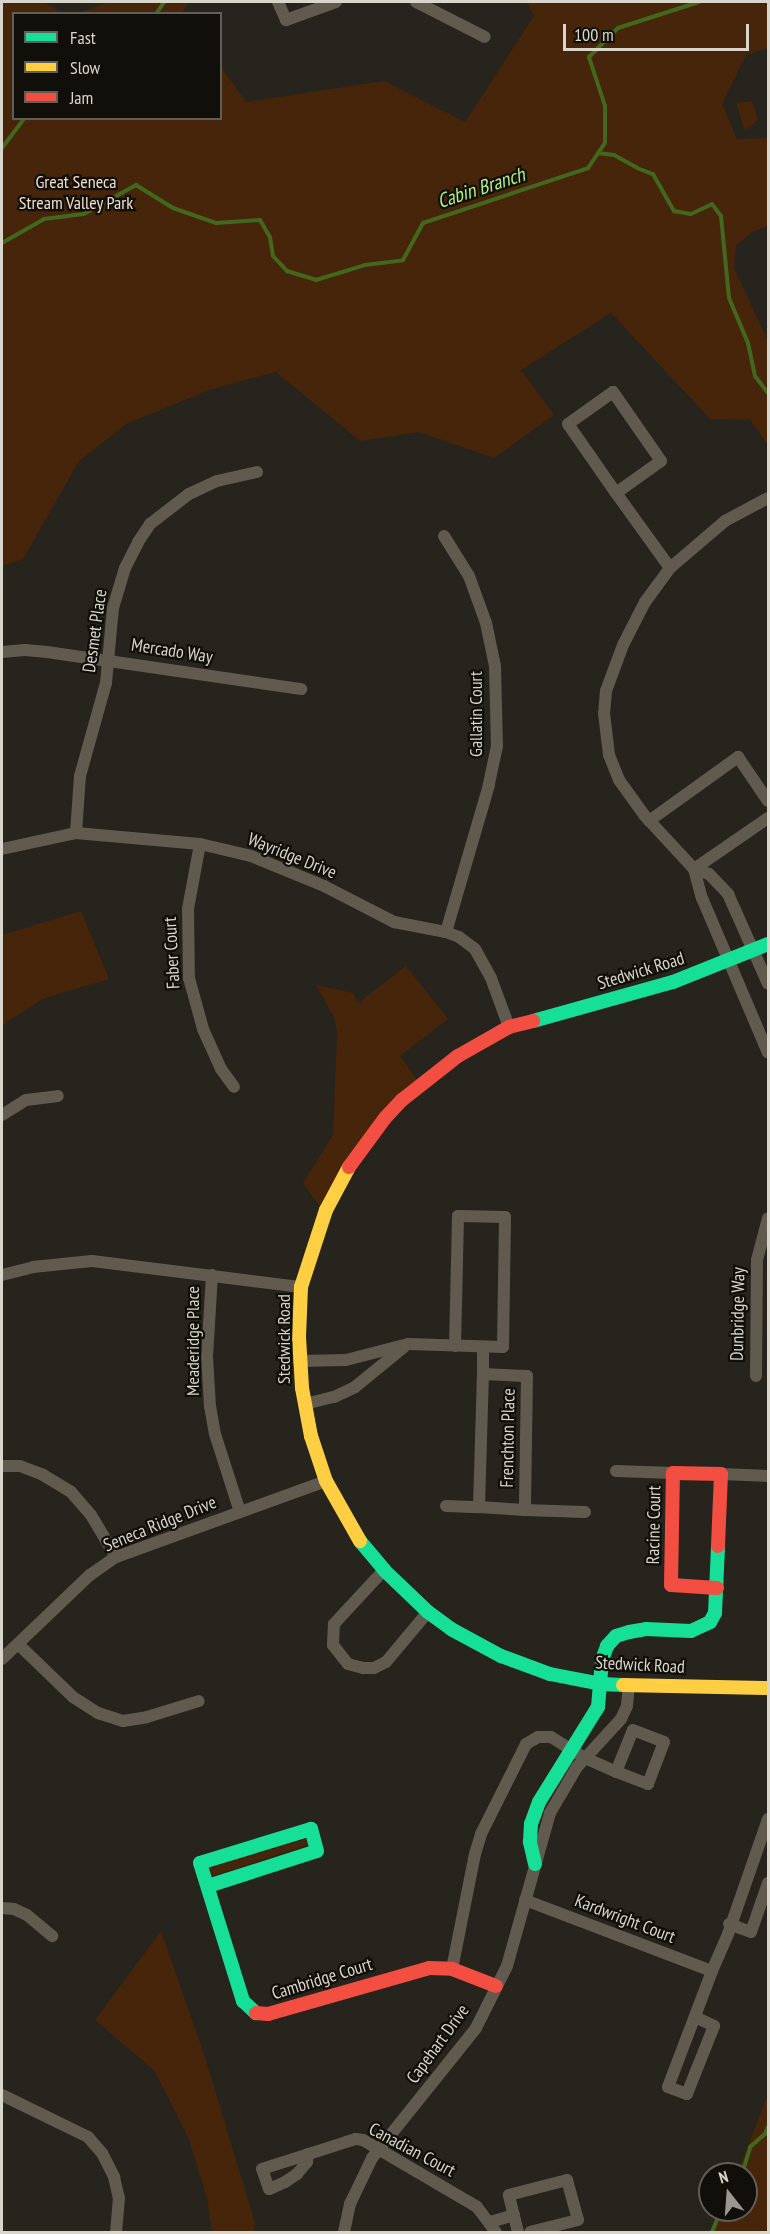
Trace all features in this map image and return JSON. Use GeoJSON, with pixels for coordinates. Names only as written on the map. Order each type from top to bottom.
{"type":"FeatureCollection","features":[{"type":"Feature","properties":{"kind":"street"},"geometry":{"type":"LineString","coordinates":[[278,2],[285,20],[336,2]]}},
{"type":"Feature","properties":{"kind":"street"},"geometry":{"type":"LineString","coordinates":[[416,2],[484,37]]}},
{"type":"Feature","properties":{"kind":"street"},"geometry":{"type":"LineString","coordinates":[[616,493],[661,461],[613,392],[568,424],[616,493],[670,568]]}},
{"type":"Feature","properties":{"kind":"street","name":"Desmet Place"},"geometry":{"type":"LineString","coordinates":[[76,833],[80,776],[101,703],[109,659],[113,608],[124,568],[150,524],[189,494],[217,481],[257,472]]}},
{"type":"Feature","properties":{"kind":"street"},"geometry":{"type":"LineString","coordinates":[[768,498],[725,521],[670,568],[645,602],[623,645],[606,691],[604,713],[609,755],[619,780],[649,820],[694,869],[702,898],[731,961],[768,1053]]}},
{"type":"Feature","properties":{"kind":"street","name":"Gallatin Court"},"geometry":{"type":"LineString","coordinates":[[444,536],[469,576],[486,623],[495,666],[497,746],[489,786],[446,932]]}},
{"type":"Feature","properties":{"kind":"street","name":"Mercado Way"},"geometry":{"type":"LineString","coordinates":[[2,652],[25,650],[109,659],[302,689]]}},
{"type":"Feature","properties":{"kind":"street"},"geometry":{"type":"LineString","coordinates":[[649,820],[738,757],[768,801]]}},
{"type":"Feature","properties":{"kind":"street"},"geometry":{"type":"LineString","coordinates":[[694,869],[768,818]]}},
{"type":"Feature","properties":{"kind":"street","name":"Wayridge Drive"},"geometry":{"type":"LineString","coordinates":[[2,849],[76,833],[200,844],[261,860],[324,886],[394,922],[446,932],[475,949],[491,978],[509,1027]]}},
{"type":"Feature","properties":{"kind":"street","name":"Faber Court"},"geometry":{"type":"LineString","coordinates":[[200,844],[188,909],[189,978],[203,1029],[220,1069],[234,1087]]}},
{"type":"Feature","properties":{"kind":"street"},"geometry":{"type":"LineString","coordinates":[[694,869],[709,874],[728,894],[768,984]]}},
{"type":"Feature","properties":{"kind":"street","name":"Stedwick Road"},"geometry":{"type":"LineString","coordinates":[[768,944],[731,961],[673,982],[509,1027],[458,1056],[402,1100],[385,1118],[346,1171],[326,1210],[301,1287],[299,1361],[311,1436],[326,1481],[358,1538],[384,1570],[428,1612],[451,1629],[501,1656],[550,1674],[602,1683],[768,1688]]}},
{"type":"Feature","properties":{"kind":"street"},"geometry":{"type":"LineString","coordinates":[[2,1115],[26,1100],[58,1096]]}},
{"type":"Feature","properties":{"kind":"street"},"geometry":{"type":"LineString","coordinates":[[299,1361],[346,1360],[408,1344],[455,1346],[483,1347],[503,1347],[505,1217],[458,1216],[455,1346]]}},
{"type":"Feature","properties":{"kind":"street","name":"Dunbridge Way"},"geometry":{"type":"LineString","coordinates":[[756,1376],[756,1260],[768,1218]]}},
{"type":"Feature","properties":{"kind":"street"},"geometry":{"type":"LineString","coordinates":[[2,1275],[33,1267],[92,1261],[301,1287]]}},
{"type":"Feature","properties":{"kind":"street","name":"Meaderidge Place"},"geometry":{"type":"LineString","coordinates":[[212,1275],[207,1356],[210,1406],[215,1434],[240,1512]]}},
{"type":"Feature","properties":{"kind":"street"},"geometry":{"type":"LineString","coordinates":[[305,1404],[334,1397],[355,1387],[408,1344]]}},
{"type":"Feature","properties":{"kind":"street","name":"Frenchton Place"},"geometry":{"type":"LineString","coordinates":[[483,1347],[479,1507],[525,1509],[527,1376],[483,1374]]}},
{"type":"Feature","properties":{"kind":"street"},"geometry":{"type":"LineString","coordinates":[[2,1466],[20,1466],[43,1475],[71,1492],[91,1515],[116,1557]]}},
{"type":"Feature","properties":{"kind":"street"},"geometry":{"type":"LineString","coordinates":[[615,1471],[673,1473]]}},
{"type":"Feature","properties":{"kind":"street","name":"Racine Court"},"geometry":{"type":"LineString","coordinates":[[717,1588],[671,1586],[673,1473],[721,1474]]}},
{"type":"Feature","properties":{"kind":"street"},"geometry":{"type":"LineString","coordinates":[[602,1683],[602,1660],[607,1646],[616,1636],[646,1629],[691,1631],[702,1628],[710,1622],[715,1613],[717,1588],[721,1474],[768,1476]]}},
{"type":"Feature","properties":{"kind":"street","name":"Seneca Ridge Drive"},"geometry":{"type":"LineString","coordinates":[[2,1659],[90,1575],[116,1557],[326,1481]]}},
{"type":"Feature","properties":{"kind":"street"},"geometry":{"type":"LineString","coordinates":[[446,1506],[479,1507]]}},
{"type":"Feature","properties":{"kind":"street"},"geometry":{"type":"LineString","coordinates":[[525,1509],[585,1512]]}},
{"type":"Feature","properties":{"kind":"street"},"geometry":{"type":"LineString","coordinates":[[384,1570],[334,1624],[333,1645],[348,1664],[374,1668],[386,1662],[428,1612]]}},
{"type":"Feature","properties":{"kind":"street"},"geometry":{"type":"LineString","coordinates":[[18,1644],[73,1697],[98,1713],[123,1721],[147,1717],[199,1701]]}},
{"type":"Feature","properties":{"kind":"street","name":"Capehart Drive"},"geometry":{"type":"LineString","coordinates":[[535,1864],[530,1842],[531,1824],[539,1802],[598,1707],[602,1683]]}},
{"type":"Feature","properties":{"kind":"street","name":"Capehart Drive"},"geometry":{"type":"LineString","coordinates":[[344,2232],[361,2176],[379,2149],[476,2028],[507,1966],[550,1813],[564,1786],[585,1758],[621,1719],[627,1706],[629,1684]]}},
{"type":"Feature","properties":{"kind":"street"},"geometry":{"type":"LineString","coordinates":[[452,1969],[475,1854],[526,1744],[538,1737],[551,1737],[585,1758],[616,1772],[648,1784],[664,1742],[633,1730],[616,1772]]}},
{"type":"Feature","properties":{"kind":"street"},"geometry":{"type":"LineString","coordinates":[[695,2017],[714,2026],[687,2094],[668,2087],[768,1819]]}},
{"type":"Feature","properties":{"kind":"street","name":"Cambridge Court"},"geometry":{"type":"LineString","coordinates":[[207,1886],[317,1851],[310,1829],[200,1863],[207,1886],[243,2001],[249,2009],[258,2014],[268,2014],[406,1972],[429,1968],[452,1969],[496,1986]]}},
{"type":"Feature","properties":{"kind":"street"},"geometry":{"type":"LineString","coordinates":[[729,1924],[752,1932],[768,1883]]}},
{"type":"Feature","properties":{"kind":"street","name":"Kardwright Court"},"geometry":{"type":"LineString","coordinates":[[525,1900],[712,1971]]}},
{"type":"Feature","properties":{"kind":"street"},"geometry":{"type":"LineString","coordinates":[[2,1908],[14,1909],[27,1915],[52,1936]]}},
{"type":"Feature","properties":{"kind":"street"},"geometry":{"type":"LineString","coordinates":[[2,2095],[88,2137],[102,2153],[114,2177],[119,2198],[116,2232]]}},
{"type":"Feature","properties":{"kind":"street","name":"Canadian Court"},"geometry":{"type":"LineString","coordinates":[[309,2154],[356,2139],[363,2140],[477,2207],[493,2227],[514,2215]]}},
{"type":"Feature","properties":{"kind":"street"},"geometry":{"type":"LineString","coordinates":[[518,2232],[509,2195],[567,2180],[578,2220],[530,2232]]}},
{"type":"Feature","properties":{"kind":"green space","name":"Great Seneca Stream Valley Park"},"geometry":{"type":"Polygon","coordinates":[[[2,2],[42,2],[62,12],[12,12],[12,120],[222,120],[222,68],[246,102],[384,81],[465,122],[534,16],[527,2],[768,2],[768,48],[746,55],[722,104],[737,139],[768,138],[768,226],[752,232],[736,246],[734,268],[768,341],[768,445],[750,420],[710,419],[611,313],[521,370],[554,415],[494,458],[419,432],[360,441],[276,372],[209,390],[126,424],[79,461],[23,559],[2,566],[2,2]]]}},
{"type":"Feature","properties":{"kind":"green space"},"geometry":{"type":"Polygon","coordinates":[[[108,2],[189,2],[183,12],[82,12],[108,2]]]}},
{"type":"Feature","properties":{"kind":"green space"},"geometry":{"type":"Polygon","coordinates":[[[752,101],[758,120],[745,131],[736,103],[752,101]]]}},
{"type":"Feature","properties":{"kind":"green space"},"geometry":{"type":"Polygon","coordinates":[[[81,911],[109,979],[45,998],[2,1025],[2,935],[81,911]]]}},
{"type":"Feature","properties":{"kind":"green space"},"geometry":{"type":"Polygon","coordinates":[[[406,966],[448,1019],[400,1056],[421,1085],[393,1109],[323,1211],[303,1183],[333,1135],[337,1033],[335,1019],[316,985],[353,993],[358,1003],[406,966]]]}},
{"type":"Feature","properties":{"kind":"green space"},"geometry":{"type":"Polygon","coordinates":[[[306,1839],[308,1845],[213,1876],[210,1875],[210,1868],[306,1839]]]}},
{"type":"Feature","properties":{"kind":"green space"},"geometry":{"type":"Polygon","coordinates":[[[161,1931],[204,2054],[255,2223],[254,2232],[212,2232],[207,2198],[188,2137],[154,2070],[95,2020],[161,1931]]]}},
{"type":"Feature","properties":{"kind":"green space"},"geometry":{"type":"Polygon","coordinates":[[[768,2094],[768,2232],[714,2232],[718,2222],[758,2222],[758,2162],[742,2162],[768,2094]]]}},
{"type":"Feature","properties":{"kind":"waterway"},"geometry":{"type":"LineString","coordinates":[[157,12],[164,2]]}},
{"type":"Feature","properties":{"kind":"waterway","name":"Cabin Branch"},"geometry":{"type":"LineString","coordinates":[[2,243],[44,219],[84,214],[136,185],[173,208],[216,223],[260,220],[270,237],[273,256],[287,271],[316,280],[365,265],[403,260],[423,223],[588,168],[605,143],[605,106],[589,57],[618,28],[699,2]]}},
{"type":"Feature","properties":{"kind":"waterway"},"geometry":{"type":"LineString","coordinates":[[2,148],[23,120]]}},
{"type":"Feature","properties":{"kind":"waterway"},"geometry":{"type":"LineString","coordinates":[[598,153],[614,155],[653,174],[674,211],[691,214],[712,204],[721,216],[729,298],[748,343],[755,376],[768,393]]}},
{"type":"Feature","properties":{"kind":"waterway"},"geometry":{"type":"LineString","coordinates":[[746,2162],[750,2147],[765,2134],[768,2127]]}},
{"type":"Feature","properties":{"kind":"waterway"},"geometry":{"type":"LineString","coordinates":[[712,2232],[716,2222]]}},
{"type":"Feature","properties":{"kind":"traffic: fast"},"geometry":{"type":"LineString","coordinates":[[533,1021],[673,982],[768,944]]}},
{"type":"Feature","properties":{"kind":"traffic: fast"},"geometry":{"type":"LineString","coordinates":[[360,1541],[384,1570],[428,1612],[451,1629],[501,1656],[550,1674],[602,1684],[623,1685]]}},
{"type":"Feature","properties":{"kind":"traffic: fast"},"geometry":{"type":"LineString","coordinates":[[535,1864],[530,1842],[531,1824],[539,1802],[598,1707],[602,1660],[607,1646],[616,1636],[629,1632],[646,1629],[691,1631],[710,1622],[715,1613],[718,1546]]}},
{"type":"Feature","properties":{"kind":"traffic: fast"},"geometry":{"type":"LineString","coordinates":[[208,1886],[317,1851],[311,1829],[200,1863],[243,2001],[256,2013]]}},
{"type":"Feature","properties":{"kind":"traffic: slow"},"geometry":{"type":"LineString","coordinates":[[349,1167],[326,1210],[301,1287],[299,1337],[302,1388],[311,1436],[326,1481],[360,1541]]}},
{"type":"Feature","properties":{"kind":"traffic: slow"},"geometry":{"type":"LineString","coordinates":[[623,1685],[768,1688]]}},
{"type":"Feature","properties":{"kind":"traffic: jam"},"geometry":{"type":"LineString","coordinates":[[349,1167],[385,1118],[402,1100],[458,1056],[509,1027],[533,1021]]}},
{"type":"Feature","properties":{"kind":"traffic: jam"},"geometry":{"type":"LineString","coordinates":[[717,1588],[671,1585],[673,1473],[721,1474],[718,1546]]}},
{"type":"Feature","properties":{"kind":"traffic: jam"},"geometry":{"type":"LineString","coordinates":[[256,2013],[268,2014],[429,1968],[452,1969],[496,1986]]}}]}
